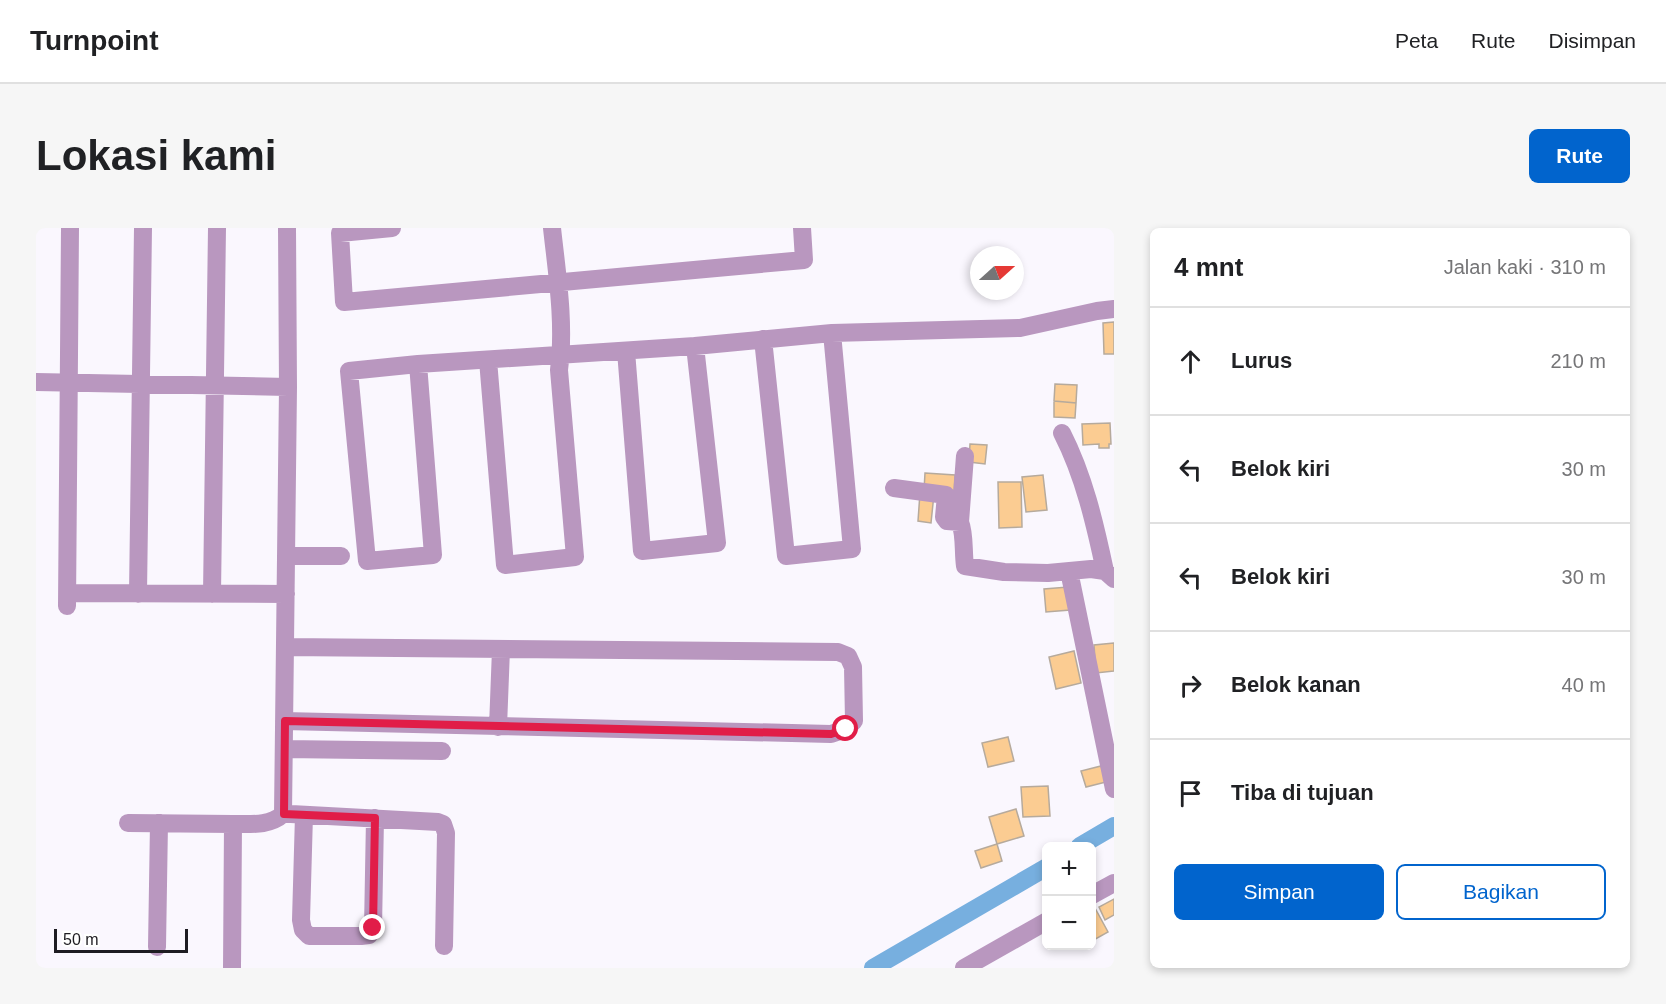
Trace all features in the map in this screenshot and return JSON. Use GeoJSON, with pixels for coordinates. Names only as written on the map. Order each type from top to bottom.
{"type":"FeatureCollection","features":[{"type":"Feature","properties":{"kind":"street"},"geometry":{"type":"LineString","coordinates":[[70,228],[67,599],[138,594],[286,594]]}},
{"type":"Feature","properties":{"kind":"street"},"geometry":{"type":"LineString","coordinates":[[138,594],[143,228]]}},
{"type":"Feature","properties":{"kind":"street"},"geometry":{"type":"LineString","coordinates":[[212,594],[217,228]]}},
{"type":"Feature","properties":{"kind":"street"},"geometry":{"type":"LineString","coordinates":[[284,814],[288,387],[287,228]]}},
{"type":"Feature","properties":{"kind":"street"},"geometry":{"type":"LineString","coordinates":[[392,228],[340,233],[344,302],[804,260],[802,228]]}},
{"type":"Feature","properties":{"kind":"street"},"geometry":{"type":"LineString","coordinates":[[488,360],[505,565],[575,557],[559,370],[561,354],[558,283],[552,228]]}},
{"type":"Feature","properties":{"kind":"street"},"geometry":{"type":"LineString","coordinates":[[418,364],[433,555],[367,561],[349,371],[418,364],[695,346],[832,333],[1020,328],[1114,309]]}},
{"type":"Feature","properties":{"kind":"street"},"geometry":{"type":"LineString","coordinates":[[763,339],[786,556],[852,549],[832,333]]}},
{"type":"Feature","properties":{"kind":"street"},"geometry":{"type":"LineString","coordinates":[[626,351],[642,551],[717,543],[695,346]]}},
{"type":"Feature","properties":{"kind":"street"},"geometry":{"type":"LineString","coordinates":[[36,382],[288,387]]}},
{"type":"Feature","properties":{"kind":"street"},"geometry":{"type":"LineString","coordinates":[[1062,434],[1073,454],[1110,575]]}},
{"type":"Feature","properties":{"kind":"street"},"geometry":{"type":"LineString","coordinates":[[965,456],[960,522],[963,528],[962,549],[965,566],[1005,572],[1048,573],[1091,569],[1110,575]]}},
{"type":"Feature","properties":{"kind":"street"},"geometry":{"type":"LineString","coordinates":[[894,488],[946,495],[944,518],[960,522]]}},
{"type":"Feature","properties":{"kind":"street"},"geometry":{"type":"LineString","coordinates":[[286,556],[341,556]]}},
{"type":"Feature","properties":{"kind":"street"},"geometry":{"type":"LineString","coordinates":[[1070,571],[1114,789]]}},
{"type":"Feature","properties":{"kind":"street"},"geometry":{"type":"LineString","coordinates":[[285,647],[838,652],[848,656],[853,668],[854,722],[846,729],[831,734],[285,721]]}},
{"type":"Feature","properties":{"kind":"street"},"geometry":{"type":"LineString","coordinates":[[498,727],[501,649]]}},
{"type":"Feature","properties":{"kind":"street"},"geometry":{"type":"LineString","coordinates":[[284,749],[442,751]]}},
{"type":"Feature","properties":{"kind":"street"},"geometry":{"type":"LineString","coordinates":[[128,823],[268,823],[284,814],[438,822],[443,824],[446,833],[444,946]]}},
{"type":"Feature","properties":{"kind":"street"},"geometry":{"type":"LineString","coordinates":[[304,815],[301,920],[303,930],[309,936],[361,936],[369,934],[373,928],[375,818]]}},
{"type":"Feature","properties":{"kind":"street"},"geometry":{"type":"LineString","coordinates":[[157,947],[159,823]]}},
{"type":"Feature","properties":{"kind":"street"},"geometry":{"type":"LineString","coordinates":[[232,968],[233,824]]}},
{"type":"Feature","properties":{"kind":"street"},"geometry":{"type":"LineString","coordinates":[[1096,893],[1114,882]]}},
{"type":"Feature","properties":{"kind":"street"},"geometry":{"type":"LineString","coordinates":[[964,968],[1042,924]]}},
{"type":"Feature","properties":{"kind":"building"},"geometry":{"type":"Polygon","coordinates":[[[1114,322],[1114,354],[1104,354],[1103,323],[1114,322]]]}},
{"type":"Feature","properties":{"kind":"building"},"geometry":{"type":"Polygon","coordinates":[[[1055,384],[1077,385],[1076,403],[1054,401],[1055,384]]]}},
{"type":"Feature","properties":{"kind":"building"},"geometry":{"type":"Polygon","coordinates":[[[1054,401],[1076,403],[1075,418],[1054,417],[1054,401]]]}},
{"type":"Feature","properties":{"kind":"building"},"geometry":{"type":"Polygon","coordinates":[[[1110,423],[1111,444],[1109,448],[1099,448],[1099,444],[1083,445],[1082,424],[1110,423]]]}},
{"type":"Feature","properties":{"kind":"building"},"geometry":{"type":"Polygon","coordinates":[[[970,444],[987,445],[985,464],[969,462],[970,444]]]}},
{"type":"Feature","properties":{"kind":"building"},"geometry":{"type":"Polygon","coordinates":[[[925,473],[955,475],[954,493],[924,490],[925,473]]]}},
{"type":"Feature","properties":{"kind":"building"},"geometry":{"type":"Polygon","coordinates":[[[1043,475],[1047,510],[1026,512],[1022,477],[1043,475]]]}},
{"type":"Feature","properties":{"kind":"building"},"geometry":{"type":"Polygon","coordinates":[[[998,482],[1021,482],[1022,527],[999,528],[998,482]]]}},
{"type":"Feature","properties":{"kind":"building"},"geometry":{"type":"Polygon","coordinates":[[[920,493],[934,494],[931,523],[918,521],[920,493]]]}},
{"type":"Feature","properties":{"kind":"building"},"geometry":{"type":"Polygon","coordinates":[[[1068,587],[1070,610],[1046,612],[1044,589],[1068,587]]]}},
{"type":"Feature","properties":{"kind":"building"},"geometry":{"type":"Polygon","coordinates":[[[1114,643],[1114,671],[1096,673],[1094,645],[1114,643]]]}},
{"type":"Feature","properties":{"kind":"building"},"geometry":{"type":"Polygon","coordinates":[[[1074,651],[1081,683],[1056,689],[1049,657],[1074,651]]]}},
{"type":"Feature","properties":{"kind":"building"},"geometry":{"type":"Polygon","coordinates":[[[1008,737],[1014,761],[988,767],[982,743],[1008,737]]]}},
{"type":"Feature","properties":{"kind":"building"},"geometry":{"type":"Polygon","coordinates":[[[1101,766],[1106,782],[1086,787],[1081,771],[1101,766]]]}},
{"type":"Feature","properties":{"kind":"building"},"geometry":{"type":"Polygon","coordinates":[[[1048,786],[1050,816],[1023,817],[1021,787],[1048,786]]]}},
{"type":"Feature","properties":{"kind":"building"},"geometry":{"type":"Polygon","coordinates":[[[1016,809],[1024,836],[997,844],[989,817],[1016,809]]]}},
{"type":"Feature","properties":{"kind":"building"},"geometry":{"type":"Polygon","coordinates":[[[997,844],[1002,861],[981,868],[975,851],[997,844]]]}},
{"type":"Feature","properties":{"kind":"building"},"geometry":{"type":"Polygon","coordinates":[[[1114,899],[1114,915],[1105,920],[1099,907],[1114,899]]]}},
{"type":"Feature","properties":{"kind":"building"},"geometry":{"type":"Polygon","coordinates":[[[1096,910],[1108,932],[1096,939],[1096,910]]]}},
{"type":"Feature","properties":{"kind":"waterway"},"geometry":{"type":"LineString","coordinates":[[1087,842],[1114,826]]}},
{"type":"Feature","properties":{"kind":"waterway"},"geometry":{"type":"LineString","coordinates":[[873,968],[1042,870]]}},
{"type":"Feature","properties":{"kind":"route"},"geometry":{"type":"LineString","coordinates":[[373,928],[375,818],[284,814],[285,721],[831,734],[846,729]]}}]}
